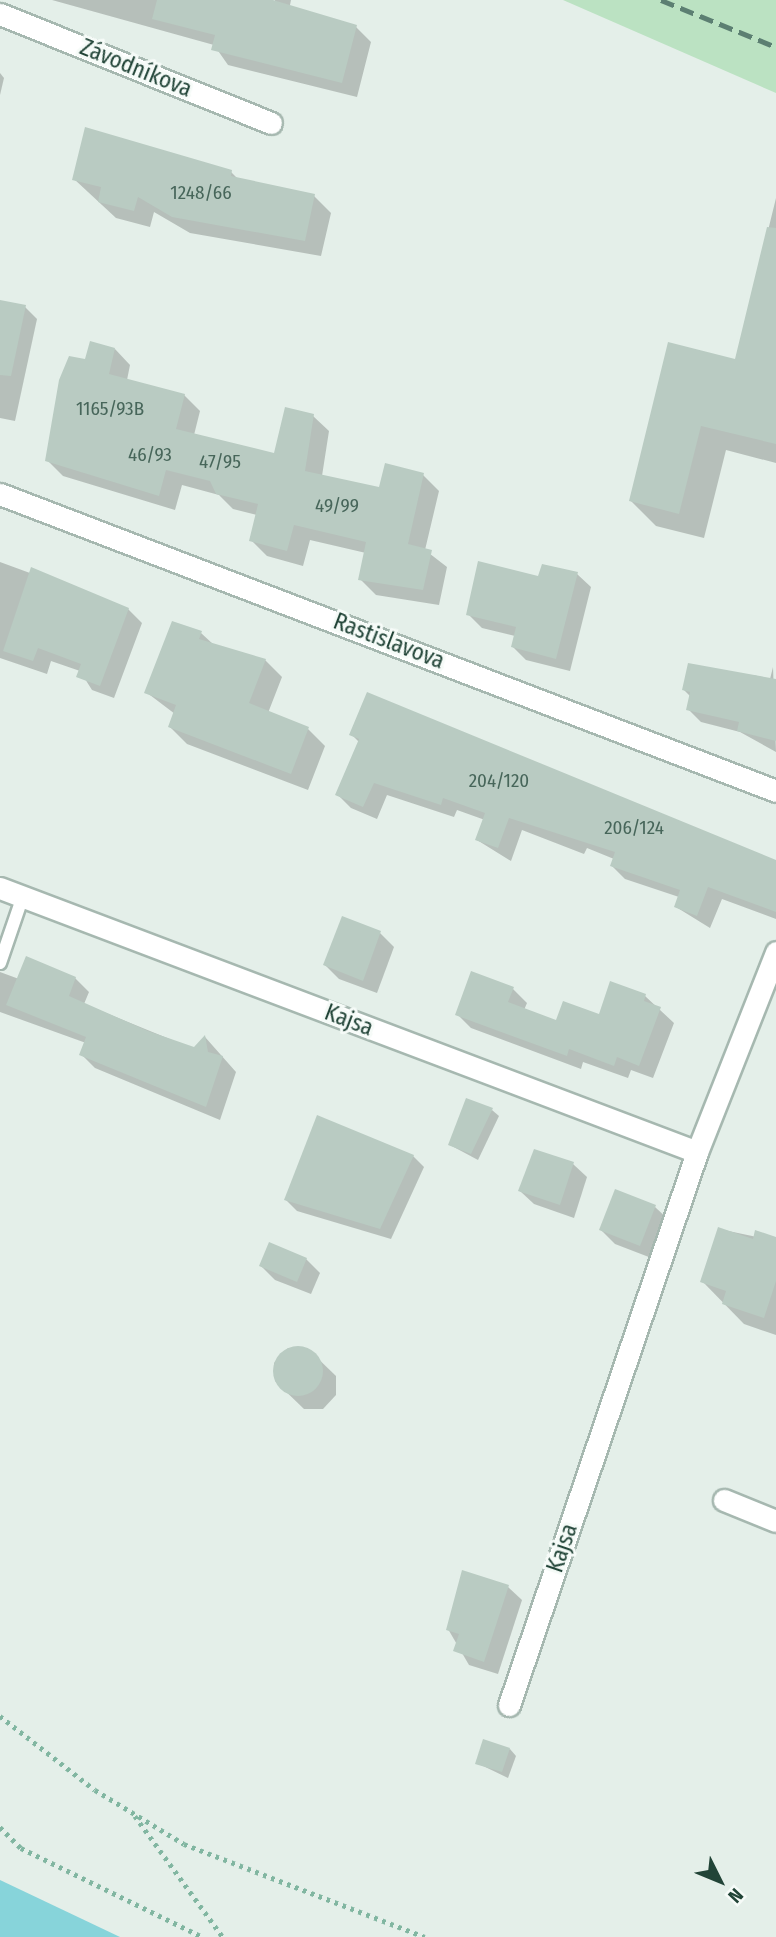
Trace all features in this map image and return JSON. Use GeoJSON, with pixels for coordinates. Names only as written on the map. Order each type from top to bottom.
{"type":"FeatureCollection","features":[{"type":"Feature","properties":{"kind":"street","name":"Závodníkova"},"geometry":{"type":"LineString","coordinates":[[0,14],[271,123]]}},
{"type":"Feature","properties":{"kind":"street","name":"Rastislavova"},"geometry":{"type":"LineString","coordinates":[[0,494],[776,791]]}},
{"type":"Feature","properties":{"kind":"street","name":"Kajsa"},"geometry":{"type":"LineString","coordinates":[[0,887],[697,1152]]}},
{"type":"Feature","properties":{"kind":"street","name":"Kajsa"},"geometry":{"type":"LineString","coordinates":[[509,1705],[697,1152],[776,952]]}},
{"type":"Feature","properties":{"kind":"street"},"geometry":{"type":"LineString","coordinates":[[724,1500],[776,1521]]}},
{"type":"Feature","properties":{"kind":"lane"},"geometry":{"type":"LineString","coordinates":[[0,963],[23,896]]}},
{"type":"Feature","properties":{"kind":"path"},"geometry":{"type":"LineString","coordinates":[[0,1716],[134,1815],[234,1867],[425,1937]]}},
{"type":"Feature","properties":{"kind":"path"},"geometry":{"type":"LineString","coordinates":[[134,1815],[223,1937]]}},
{"type":"Feature","properties":{"kind":"path"},"geometry":{"type":"LineString","coordinates":[[0,1826],[21,1848],[203,1937]]}},
{"type":"Feature","properties":{"kind":"green space"},"geometry":{"type":"Polygon","coordinates":[[[563,0],[776,0],[776,93],[563,0]]]}},
{"type":"Feature","properties":{"kind":"water"},"geometry":{"type":"Polygon","coordinates":[[[0,1880],[120,1937],[0,1937],[0,1880]]]}},
{"type":"Feature","properties":{"kind":"building"},"geometry":{"type":"Polygon","coordinates":[[[157,0],[273,0],[357,25],[342,83],[211,50],[215,35],[152,19],[157,0]]]}},
{"type":"Feature","properties":{"kind":"building"},"geometry":{"type":"Polygon","coordinates":[[[85,127],[232,170],[231,176],[315,194],[305,241],[172,217],[138,197],[134,211],[98,202],[101,187],[72,180],[85,127]]]}},
{"type":"Feature","properties":{"kind":"building"},"geometry":{"type":"Polygon","coordinates":[[[767,227],[776,228],[776,444],[701,426],[679,514],[629,501],[668,342],[735,359],[767,227]]]}},
{"type":"Feature","properties":{"kind":"building"},"geometry":{"type":"Polygon","coordinates":[[[0,300],[26,305],[11,376],[0,375],[0,300]]]}},
{"type":"Feature","properties":{"kind":"building"},"geometry":{"type":"Polygon","coordinates":[[[90,341],[115,348],[109,374],[185,394],[176,429],[274,453],[285,407],[314,414],[305,471],[379,487],[385,463],[424,473],[408,544],[432,550],[423,590],[358,580],[366,542],[294,525],[287,551],[249,541],[258,504],[216,494],[210,481],[166,470],[159,496],[45,461],[59,380],[69,356],[85,359],[90,341]]]}},
{"type":"Feature","properties":{"kind":"building"},"geometry":{"type":"Polygon","coordinates":[[[478,561],[538,576],[542,564],[578,572],[556,659],[511,647],[516,627],[466,615],[478,561]]]}},
{"type":"Feature","properties":{"kind":"building"},"geometry":{"type":"Polygon","coordinates":[[[31,567],[129,608],[100,686],[76,677],[81,664],[38,648],[33,661],[3,651],[31,567]]]}},
{"type":"Feature","properties":{"kind":"building"},"geometry":{"type":"Polygon","coordinates":[[[172,621],[202,631],[199,639],[266,659],[249,703],[309,727],[291,774],[168,727],[176,705],[144,693],[172,621]]]}},
{"type":"Feature","properties":{"kind":"building"},"geometry":{"type":"Polygon","coordinates":[[[688,663],[776,679],[776,741],[737,731],[739,722],[686,710],[690,692],[682,690],[688,663]]]}},
{"type":"Feature","properties":{"kind":"building"},"geometry":{"type":"Polygon","coordinates":[[[367,692],[776,860],[776,912],[708,887],[697,916],[674,907],[680,890],[610,866],[615,852],[509,818],[498,848],[475,840],[485,813],[443,798],[441,805],[374,783],[363,807],[335,795],[359,739],[349,735],[367,692]]]}},
{"type":"Feature","properties":{"kind":"building"},"geometry":{"type":"Polygon","coordinates":[[[342,916],[381,931],[363,981],[323,965],[342,916]]]}},
{"type":"Feature","properties":{"kind":"building"},"geometry":{"type":"Polygon","coordinates":[[[26,956],[76,977],[69,996],[148,1031],[194,1047],[205,1035],[208,1052],[223,1056],[206,1107],[79,1055],[86,1037],[6,1005],[26,956]]]}},
{"type":"Feature","properties":{"kind":"building"},"geometry":{"type":"Polygon","coordinates":[[[471,971],[514,987],[508,1002],[556,1020],[563,1001],[599,1014],[610,981],[646,994],[644,1001],[661,1007],[639,1066],[617,1057],[614,1066],[569,1049],[567,1056],[455,1015],[471,971]]]}},
{"type":"Feature","properties":{"kind":"building"},"geometry":{"type":"Polygon","coordinates":[[[466,1098],[493,1108],[471,1154],[448,1145],[466,1098]]]}},
{"type":"Feature","properties":{"kind":"building"},"geometry":{"type":"Polygon","coordinates":[[[317,1115],[414,1155],[380,1229],[284,1200],[317,1115]]]}},
{"type":"Feature","properties":{"kind":"building"},"geometry":{"type":"Polygon","coordinates":[[[534,1149],[574,1162],[560,1205],[518,1191],[534,1149]]]}},
{"type":"Feature","properties":{"kind":"building"},"geometry":{"type":"Polygon","coordinates":[[[615,1189],[656,1205],[640,1246],[599,1230],[615,1189]]]}},
{"type":"Feature","properties":{"kind":"building"},"geometry":{"type":"Polygon","coordinates":[[[718,1227],[753,1239],[755,1230],[776,1237],[776,1281],[764,1318],[722,1304],[726,1291],[700,1282],[718,1227]]]}},
{"type":"Feature","properties":{"kind":"building"},"geometry":{"type":"Polygon","coordinates":[[[269,1242],[307,1258],[297,1282],[259,1266],[269,1242]]]}},
{"type":"Feature","properties":{"kind":"building"},"geometry":{"type":"Polygon","coordinates":[[[298,1346],[316,1353],[323,1371],[316,1389],[298,1396],[280,1389],[273,1371],[280,1353],[298,1346]]]}},
{"type":"Feature","properties":{"kind":"building"},"geometry":{"type":"Polygon","coordinates":[[[462,1570],[509,1585],[484,1662],[453,1651],[459,1634],[446,1630],[462,1570]]]}},
{"type":"Feature","properties":{"kind":"building"},"geometry":{"type":"Polygon","coordinates":[[[483,1739],[510,1748],[502,1772],[475,1764],[483,1739]]]}},
{"type":"Feature","properties":{"kind":"railway"},"geometry":{"type":"LineString","coordinates":[[661,0],[776,47]]}}]}
